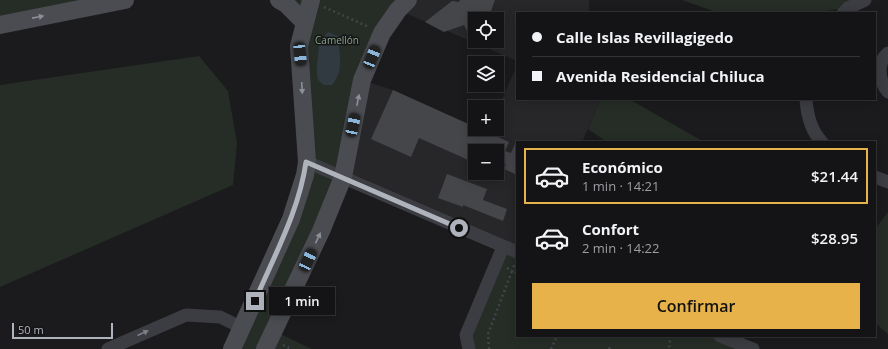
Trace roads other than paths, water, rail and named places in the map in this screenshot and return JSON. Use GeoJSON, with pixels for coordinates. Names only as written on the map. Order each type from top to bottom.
{"type":"FeatureCollection","features":[{"type":"Feature","properties":{"kind":"street"},"geometry":{"type":"LineString","coordinates":[[0,25],[125,0]]}},
{"type":"Feature","properties":{"kind":"street"},"geometry":{"type":"LineString","coordinates":[[279,0],[286,4],[304,22]]}},
{"type":"Feature","properties":{"kind":"street"},"geometry":{"type":"LineString","coordinates":[[232,349],[243,328],[291,219],[305,175],[306,162],[299,46],[304,22],[311,0]]}},
{"type":"Feature","properties":{"kind":"street"},"geometry":{"type":"LineString","coordinates":[[844,12],[848,8],[865,0]]}},
{"type":"Feature","properties":{"kind":"street"},"geometry":{"type":"LineString","coordinates":[[265,349],[321,231],[343,177],[362,80],[382,33],[403,3]]}},
{"type":"Feature","properties":{"kind":"street"},"geometry":{"type":"LineString","coordinates":[[888,53],[881,64],[880,73],[881,80],[888,92]]}},
{"type":"Feature","properties":{"kind":"street"},"geometry":{"type":"LineString","coordinates":[[806,100],[807,114],[818,138],[821,141]]}},
{"type":"Feature","properties":{"kind":"street"},"geometry":{"type":"LineString","coordinates":[[306,162],[516,252]]}},
{"type":"Feature","properties":{"kind":"street"},"geometry":{"type":"LineString","coordinates":[[876,177],[888,182]]}},
{"type":"Feature","properties":{"kind":"street"},"geometry":{"type":"LineString","coordinates":[[469,349],[466,335],[503,247]]}},
{"type":"Feature","properties":{"kind":"street"},"geometry":{"type":"LineString","coordinates":[[108,349],[186,315],[220,317],[243,328]]}},
{"type":"Feature","properties":{"kind":"street"},"geometry":{"type":"LineString","coordinates":[[723,337],[753,349]]}},
{"type":"Feature","properties":{"kind":"park label","name":"Camellón"},"geometry":{"type":"Point","coordinates":[337,40]}}]}
